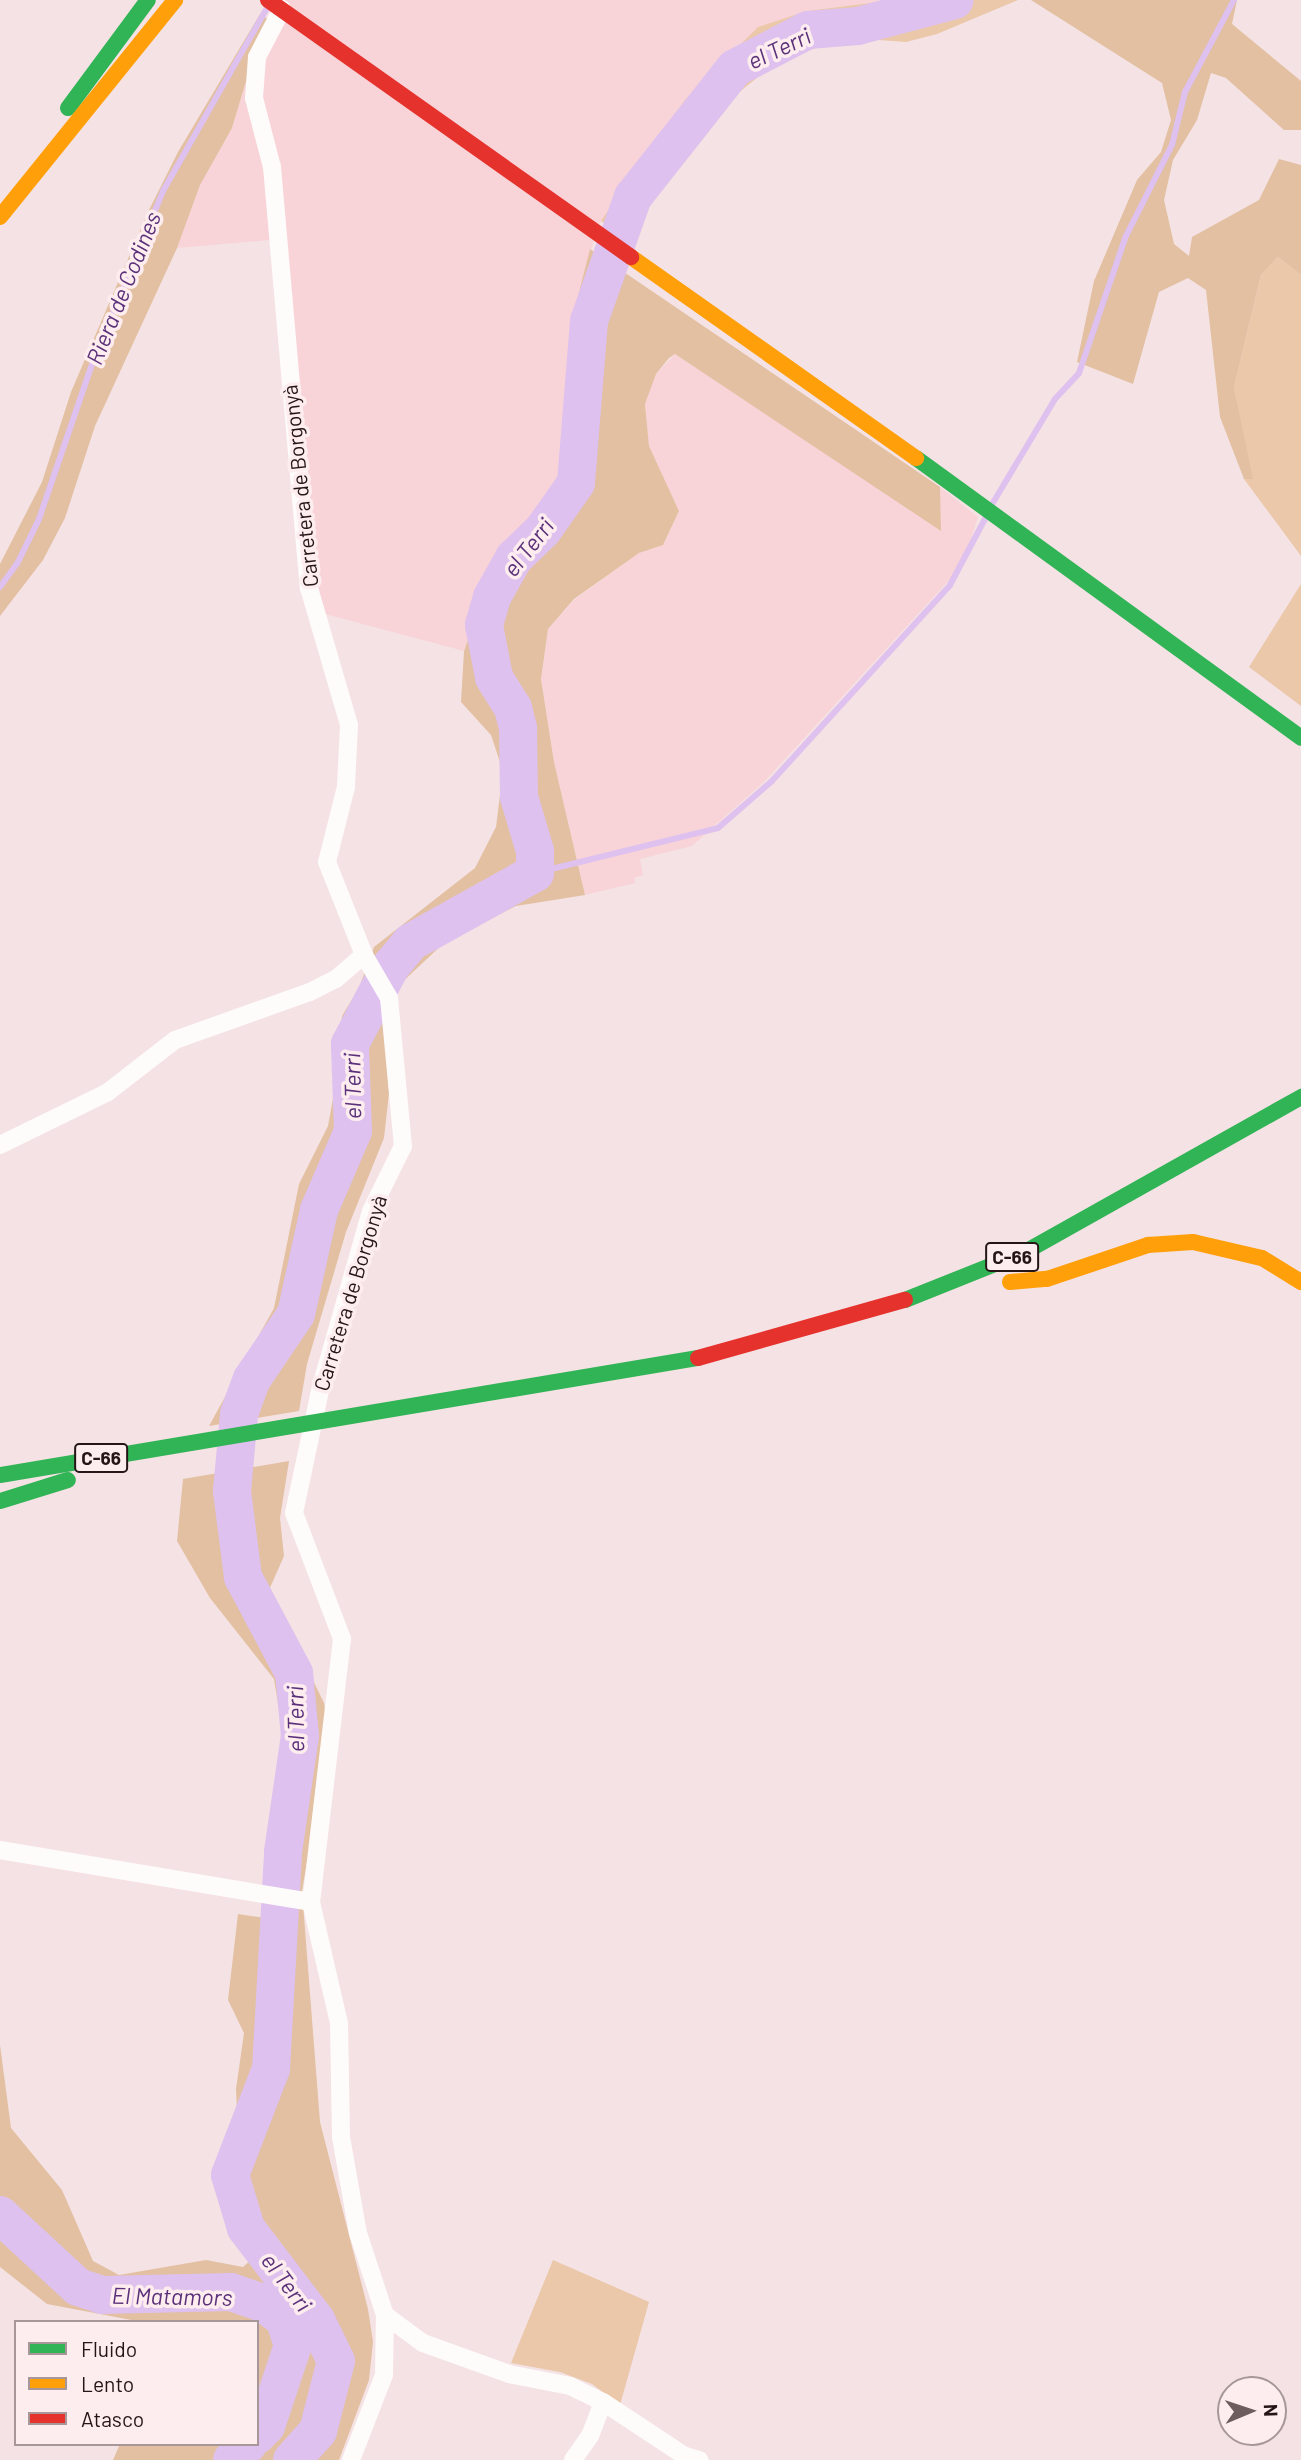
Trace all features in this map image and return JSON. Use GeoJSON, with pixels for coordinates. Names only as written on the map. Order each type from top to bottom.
{"type":"FeatureCollection","features":[{"type":"Feature","properties":{"kind":"main road"},"geometry":{"type":"LineString","coordinates":[[0,202],[148,0]]}},
{"type":"Feature","properties":{"kind":"main road"},"geometry":{"type":"LineString","coordinates":[[89,79],[160,0]]}},
{"type":"Feature","properties":{"kind":"main road"},"geometry":{"type":"LineString","coordinates":[[0,217],[175,0]]}},
{"type":"Feature","properties":{"kind":"main road"},"geometry":{"type":"LineString","coordinates":[[275,5],[1115,599],[1301,738]]}},
{"type":"Feature","properties":{"kind":"main road","name":"C-66"},"geometry":{"type":"LineString","coordinates":[[0,1475],[698,1358],[892,1305],[1057,1236],[1301,1097]]}},
{"type":"Feature","properties":{"kind":"main road","name":"C-66"},"geometry":{"type":"LineString","coordinates":[[1073,1252],[1004,1285],[1046,1279],[1148,1245],[1193,1242],[1243,1251],[1301,1282]]}},
{"type":"Feature","properties":{"kind":"main road"},"geometry":{"type":"LineString","coordinates":[[264,1449],[394,1427]]}},
{"type":"Feature","properties":{"kind":"main road"},"geometry":{"type":"LineString","coordinates":[[0,1500],[56,1482],[159,1466]]}},
{"type":"Feature","properties":{"kind":"main road","name":"C-66"},"geometry":{"type":"LineString","coordinates":[[0,1489],[56,1482]]}},
{"type":"Feature","properties":{"kind":"street","name":"Carretera de Borgonyà"},"geometry":{"type":"LineString","coordinates":[[275,5],[257,57],[254,98],[272,167],[309,588],[349,725],[346,787],[327,862],[364,955],[389,999],[403,1146],[371,1210],[320,1386],[294,1513],[342,1639],[311,1902],[339,2023],[341,2137],[358,2233],[385,2315],[384,2375],[351,2460]]}},
{"type":"Feature","properties":{"kind":"street"},"geometry":{"type":"LineString","coordinates":[[0,1145],[108,1092],[175,1040],[310,992],[336,979],[364,955]]}},
{"type":"Feature","properties":{"kind":"street"},"geometry":{"type":"LineString","coordinates":[[0,1850],[311,1902]]}},
{"type":"Feature","properties":{"kind":"street"},"geometry":{"type":"LineString","coordinates":[[385,2315],[423,2343],[509,2374],[570,2386],[603,2402],[685,2456],[699,2460]]}},
{"type":"Feature","properties":{"kind":"street"},"geometry":{"type":"LineString","coordinates":[[573,2460],[590,2436],[603,2402]]}},
{"type":"Feature","properties":{"kind":"shaded area"},"geometry":{"type":"Polygon","coordinates":[[[272,0],[893,0],[807,11],[598,225],[571,324],[578,420],[565,480],[560,493],[501,549],[464,651],[310,610],[270,240],[177,248],[199,185],[232,128],[256,48],[279,6],[272,0]]]}},
{"type":"Feature","properties":{"kind":"shaded area"},"geometry":{"type":"Polygon","coordinates":[[[893,0],[1018,0],[937,34],[906,42],[852,38],[805,51],[758,77],[722,106],[624,238],[601,221],[685,100],[758,27],[807,11],[893,0]]]}},
{"type":"Feature","properties":{"kind":"shaded area"},"geometry":{"type":"Polygon","coordinates":[[[1031,0],[1237,0],[1232,24],[1301,81],[1301,130],[1284,130],[1226,78],[1211,73],[1197,120],[1173,160],[1164,200],[1174,244],[1189,256],[1192,237],[1259,200],[1279,159],[1301,165],[1301,275],[1278,257],[1261,275],[1234,387],[1253,479],[1244,479],[1220,417],[1206,290],[1188,278],[1159,292],[1133,384],[1077,362],[1094,281],[1137,180],[1161,152],[1171,120],[1162,83],[1031,0]]]}},
{"type":"Feature","properties":{"kind":"shaded area"},"geometry":{"type":"Polygon","coordinates":[[[260,14],[271,21],[256,48],[232,128],[200,185],[177,248],[95,426],[65,518],[43,560],[0,616],[0,564],[42,482],[71,392],[149,210],[178,152],[260,14]]]}},
{"type":"Feature","properties":{"kind":"shaded area"},"geometry":{"type":"Polygon","coordinates":[[[590,249],[940,487],[941,531],[675,354],[669,358],[656,374],[645,404],[649,446],[679,511],[663,545],[639,553],[574,599],[548,629],[541,679],[554,762],[585,895],[516,906],[446,941],[382,1001],[389,1093],[384,1138],[346,1232],[307,1364],[299,1411],[209,1426],[274,1308],[299,1184],[328,1126],[340,1060],[342,1016],[359,988],[374,947],[475,868],[496,827],[503,771],[491,735],[461,702],[464,651],[501,549],[560,493],[565,480],[578,420],[571,324],[590,249]]]}},
{"type":"Feature","properties":{"kind":"shaded area"},"geometry":{"type":"Polygon","coordinates":[[[1278,257],[1301,275],[1301,556],[1244,479],[1252,478],[1234,387],[1261,275],[1278,257]]]}},
{"type":"Feature","properties":{"kind":"shaded area"},"geometry":{"type":"Polygon","coordinates":[[[675,354],[940,530],[940,487],[978,517],[963,565],[764,782],[692,846],[640,859],[643,875],[634,878],[635,883],[585,895],[554,762],[541,679],[548,629],[574,600],[639,553],[663,545],[679,511],[649,446],[645,404],[656,374],[675,354]]]}},
{"type":"Feature","properties":{"kind":"shaded area"},"geometry":{"type":"Polygon","coordinates":[[[1301,584],[1301,706],[1249,667],[1301,584]]]}},
{"type":"Feature","properties":{"kind":"shaded area"},"geometry":{"type":"Polygon","coordinates":[[[289,1461],[280,1518],[284,1556],[269,1590],[324,1703],[329,1733],[302,1891],[320,2122],[368,2309],[373,2342],[369,2380],[339,2460],[113,2460],[119,2446],[259,2446],[259,2320],[131,2320],[47,2304],[0,2267],[0,2045],[11,2128],[62,2190],[93,2261],[119,2275],[206,2260],[243,2267],[254,2257],[229,2172],[238,2131],[236,2089],[244,2033],[228,2000],[238,1914],[265,1918],[289,1771],[274,1679],[210,1598],[177,1541],[183,1479],[289,1461]]]}},
{"type":"Feature","properties":{"kind":"shaded area"},"geometry":{"type":"Polygon","coordinates":[[[553,2260],[649,2302],[620,2405],[592,2384],[560,2372],[511,2363],[553,2260]]]}},
{"type":"Feature","properties":{"kind":"waterway","name":"el Terri"},"geometry":{"type":"LineString","coordinates":[[292,2460],[318,2431],[336,2361],[316,2320],[246,2228],[230,2175],[271,2069],[283,1852],[300,1736],[294,1673],[243,1577],[232,1491],[239,1414],[252,1379],[296,1314],[319,1210],[353,1131],[350,1044],[391,966],[411,942],[535,873],[535,851],[519,797],[518,728],[513,708],[494,677],[484,625],[492,597],[514,558],[543,530],[576,483],[589,321],[633,197],[735,68],[808,30],[858,26],[955,0]]}},
{"type":"Feature","properties":{"kind":"waterway"},"geometry":{"type":"LineString","coordinates":[[991,506],[1055,399],[1079,373],[1126,236],[1172,145],[1185,92],[1234,0]]}},
{"type":"Feature","properties":{"kind":"waterway","name":"Riera de Codines"},"geometry":{"type":"LineString","coordinates":[[0,587],[17,564],[39,519],[93,361],[163,191],[268,6]]}},
{"type":"Feature","properties":{"kind":"waterway"},"geometry":{"type":"LineString","coordinates":[[535,873],[718,828],[771,782],[950,585],[987,515]]}},
{"type":"Feature","properties":{"kind":"waterway"},"geometry":{"type":"LineString","coordinates":[[272,2027],[283,2021]]}},
{"type":"Feature","properties":{"kind":"waterway","name":"El Matamors"},"geometry":{"type":"LineString","coordinates":[[0,2215],[78,2287],[102,2295],[231,2292],[263,2303],[284,2318],[293,2345],[266,2426],[259,2433]]}},
{"type":"Feature","properties":{"kind":"waterway","name":"El Matamors"},"geometry":{"type":"LineString","coordinates":[[232,2460],[246,2446]]}},
{"type":"Feature","properties":{"kind":"traffic: fast"},"geometry":{"type":"LineString","coordinates":[[68,108],[148,0]]}},
{"type":"Feature","properties":{"kind":"traffic: fast"},"geometry":{"type":"LineString","coordinates":[[916,458],[1301,738]]}},
{"type":"Feature","properties":{"kind":"traffic: fast"},"geometry":{"type":"LineString","coordinates":[[905,1300],[1025,1252],[1301,1097]]}},
{"type":"Feature","properties":{"kind":"traffic: fast"},"geometry":{"type":"LineString","coordinates":[[0,1475],[698,1358]]}},
{"type":"Feature","properties":{"kind":"traffic: fast"},"geometry":{"type":"LineString","coordinates":[[0,1501],[68,1480]]}},
{"type":"Feature","properties":{"kind":"traffic: slow"},"geometry":{"type":"LineString","coordinates":[[0,217],[175,0]]}},
{"type":"Feature","properties":{"kind":"traffic: slow"},"geometry":{"type":"LineString","coordinates":[[631,257],[916,458]]}},
{"type":"Feature","properties":{"kind":"traffic: slow"},"geometry":{"type":"LineString","coordinates":[[1010,1282],[1047,1279],[1148,1245],[1193,1242],[1262,1258],[1301,1282]]}},
{"type":"Feature","properties":{"kind":"traffic: jam"},"geometry":{"type":"LineString","coordinates":[[268,0],[631,257]]}},
{"type":"Feature","properties":{"kind":"traffic: jam"},"geometry":{"type":"LineString","coordinates":[[698,1358],[905,1300]]}}]}
